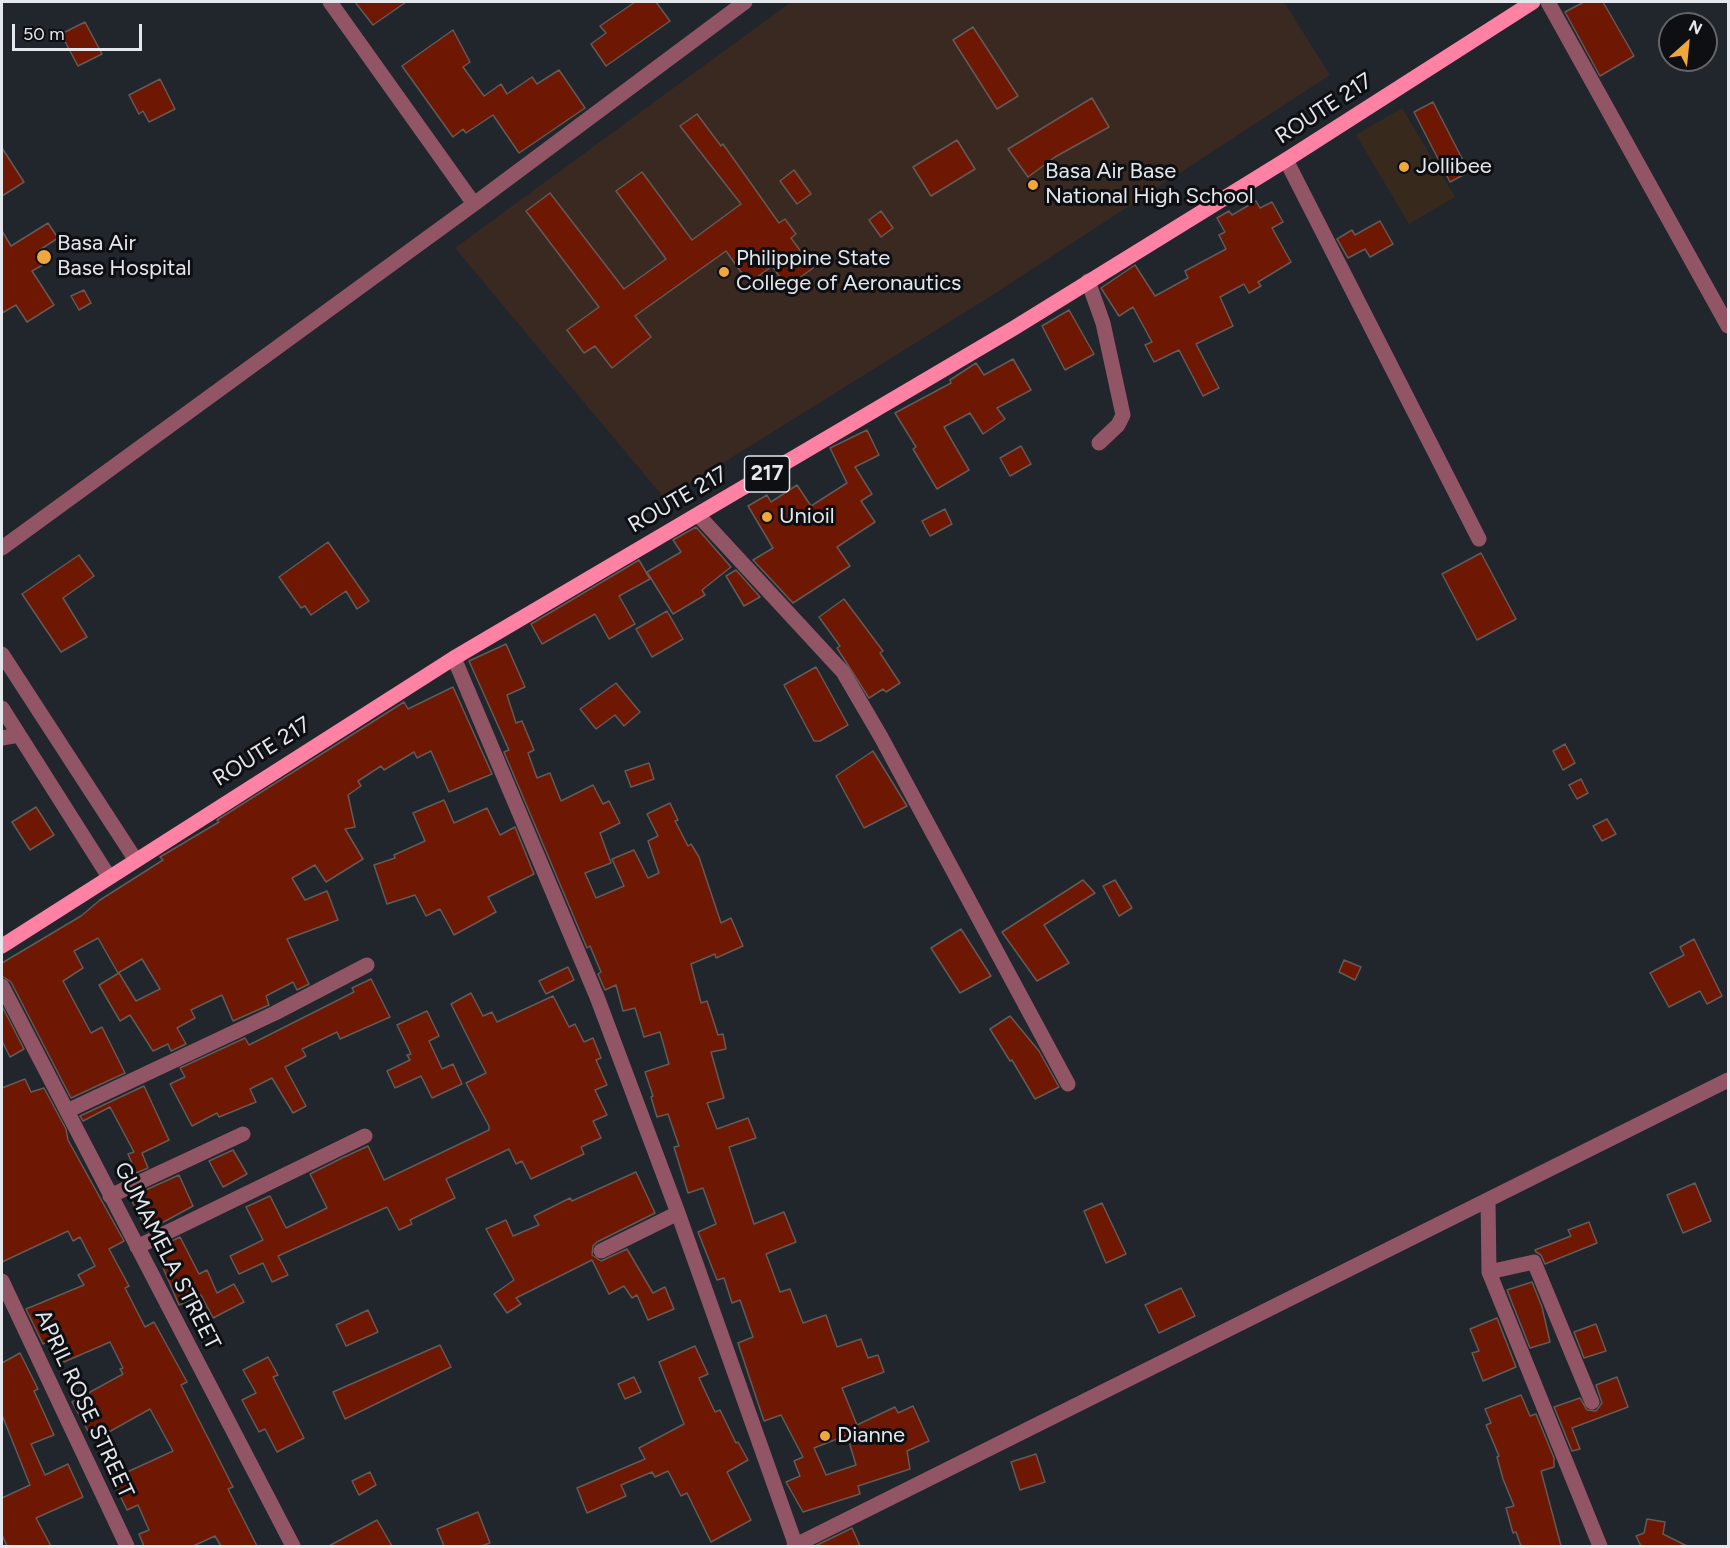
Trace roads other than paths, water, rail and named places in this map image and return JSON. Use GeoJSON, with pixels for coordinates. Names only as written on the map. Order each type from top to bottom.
{"type":"FeatureCollection","features":[{"type":"Feature","properties":{"kind":"main road","name":"ROUTE 217"},"geometry":{"type":"LineString","coordinates":[[2,946],[135,859],[454,658],[1088,281],[1287,160],[1533,2]]}},
{"type":"Feature","properties":{"kind":"street"},"geometry":{"type":"LineString","coordinates":[[330,2],[474,204]]}},
{"type":"Feature","properties":{"kind":"street"},"geometry":{"type":"LineString","coordinates":[[2,548],[474,204],[745,2]]}},
{"type":"Feature","properties":{"kind":"street"},"geometry":{"type":"LineString","coordinates":[[1548,2],[1728,326]]}},
{"type":"Feature","properties":{"kind":"street"},"geometry":{"type":"LineString","coordinates":[[1287,160],[1479,539]]}},
{"type":"Feature","properties":{"kind":"street"},"geometry":{"type":"LineString","coordinates":[[1088,281],[1103,323],[1123,415],[1118,425],[1100,443]]}},
{"type":"Feature","properties":{"kind":"street"},"geometry":{"type":"LineString","coordinates":[[698,515],[843,672],[881,737],[1068,1084]]}},
{"type":"Feature","properties":{"kind":"street"},"geometry":{"type":"LineString","coordinates":[[2,654],[135,859]]}},
{"type":"Feature","properties":{"kind":"street"},"geometry":{"type":"LineString","coordinates":[[454,658],[597,997],[678,1213],[795,1546],[1728,1080]]}},
{"type":"Feature","properties":{"kind":"street"},"geometry":{"type":"LineString","coordinates":[[2,708],[110,877]]}},
{"type":"Feature","properties":{"kind":"street"},"geometry":{"type":"LineString","coordinates":[[2,738],[19,735]]}},
{"type":"Feature","properties":{"kind":"street"},"geometry":{"type":"LineString","coordinates":[[67,1111],[275,1013],[367,965]]}},
{"type":"Feature","properties":{"kind":"street","name":"GUMAMELA STREET"},"geometry":{"type":"LineString","coordinates":[[2,986],[292,1546]]}},
{"type":"Feature","properties":{"kind":"street"},"geometry":{"type":"LineString","coordinates":[[110,1196],[243,1134]]}},
{"type":"Feature","properties":{"kind":"street"},"geometry":{"type":"LineString","coordinates":[[136,1247],[365,1136]]}},
{"type":"Feature","properties":{"kind":"street"},"geometry":{"type":"LineString","coordinates":[[1488,1200],[1489,1272],[1600,1546]]}},
{"type":"Feature","properties":{"kind":"street"},"geometry":{"type":"LineString","coordinates":[[601,1251],[678,1213]]}},
{"type":"Feature","properties":{"kind":"street"},"geometry":{"type":"LineString","coordinates":[[1489,1272],[1534,1262],[1592,1402]]}},
{"type":"Feature","properties":{"kind":"street","name":"APRIL ROSE STREET"},"geometry":{"type":"LineString","coordinates":[[2,1281],[127,1546]]}},
{"type":"Feature","properties":{"kind":"place","name":"Jollibee"},"geometry":{"type":"Point","coordinates":[1404,167]}},
{"type":"Feature","properties":{"kind":"place","name":"Basa Air Base National High School"},"geometry":{"type":"Point","coordinates":[1033,185]}},
{"type":"Feature","properties":{"kind":"place","name":"Basa Air Base Hospital"},"geometry":{"type":"Point","coordinates":[44,257]}},
{"type":"Feature","properties":{"kind":"place","name":"Philippine State College of Aeronautics"},"geometry":{"type":"Point","coordinates":[724,272]}},
{"type":"Feature","properties":{"kind":"place","name":"Unioil"},"geometry":{"type":"Point","coordinates":[767,517]}},
{"type":"Feature","properties":{"kind":"place","name":"Dianne"},"geometry":{"type":"Point","coordinates":[825,1436]}}]}
